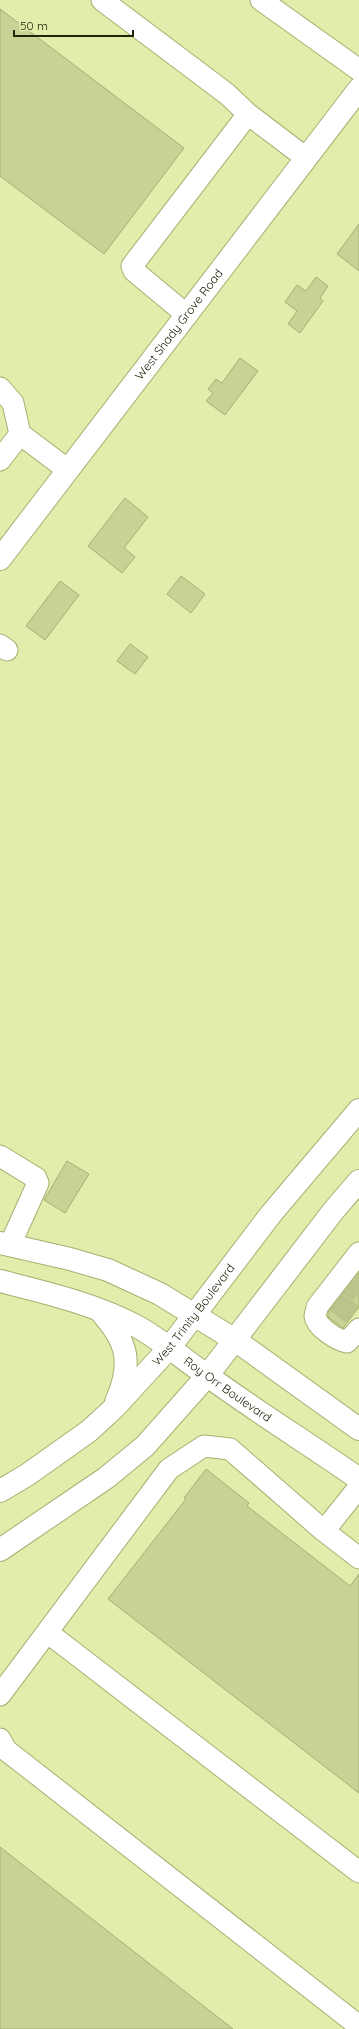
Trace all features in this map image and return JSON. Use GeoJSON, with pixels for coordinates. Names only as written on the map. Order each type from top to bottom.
{"type":"FeatureCollection","features":[{"type":"Feature","properties":{"kind":"main road","name":"West Shady Grove Road"},"geometry":{"type":"LineString","coordinates":[[0,559],[359,90]]}},
{"type":"Feature","properties":{"kind":"main road","name":"West Trinity Boulevard"},"geometry":{"type":"LineString","coordinates":[[0,1491],[27,1475],[89,1431],[114,1408],[170,1347],[271,1214],[359,1110]]}},
{"type":"Feature","properties":{"kind":"main road"},"geometry":{"type":"LineString","coordinates":[[0,1550],[106,1478],[145,1446],[207,1376],[334,1210],[359,1180]]}},
{"type":"Feature","properties":{"kind":"main road"},"geometry":{"type":"LineString","coordinates":[[5,1244],[70,1259],[108,1270],[160,1294],[235,1340],[359,1429]]}},
{"type":"Feature","properties":{"kind":"main road","name":"Roy Orr Boulevard"},"geometry":{"type":"LineString","coordinates":[[0,1281],[57,1295],[98,1309],[138,1327],[170,1347],[207,1376],[359,1478]]}},
{"type":"Feature","properties":{"kind":"main road"},"geometry":{"type":"LineString","coordinates":[[98,1309],[115,1328],[123,1346],[127,1366],[123,1386],[114,1408]]}},
{"type":"Feature","properties":{"kind":"lane"},"geometry":{"type":"LineString","coordinates":[[102,0],[227,94],[248,114],[306,158]]}},
{"type":"Feature","properties":{"kind":"lane"},"geometry":{"type":"LineString","coordinates":[[261,0],[359,70]]}},
{"type":"Feature","properties":{"kind":"lane"},"geometry":{"type":"LineString","coordinates":[[187,315],[134,271],[132,266],[248,114]]}},
{"type":"Feature","properties":{"kind":"lane"},"geometry":{"type":"LineString","coordinates":[[0,388],[13,402],[20,434],[68,470]]}},
{"type":"Feature","properties":{"kind":"lane"},"geometry":{"type":"LineString","coordinates":[[0,460],[20,434]]}},
{"type":"Feature","properties":{"kind":"lane"},"geometry":{"type":"LineString","coordinates":[[0,1156],[36,1178],[38,1183],[5,1244]]}},
{"type":"Feature","properties":{"kind":"lane"},"geometry":{"type":"LineString","coordinates":[[351,1271],[331,1299],[316,1312],[315,1316],[318,1324],[341,1340],[347,1342],[357,1321]]}},
{"type":"Feature","properties":{"kind":"lane"},"geometry":{"type":"LineString","coordinates":[[0,1695],[169,1469],[204,1446],[230,1450],[324,1532],[359,1558]]}},
{"type":"Feature","properties":{"kind":"lane"},"geometry":{"type":"LineString","coordinates":[[324,1532],[359,1488]]}},
{"type":"Feature","properties":{"kind":"lane"},"geometry":{"type":"LineString","coordinates":[[47,1632],[359,1872]]}},
{"type":"Feature","properties":{"kind":"lane"},"geometry":{"type":"LineString","coordinates":[[0,1739],[6,1750],[359,2026]]}},
{"type":"Feature","properties":{"kind":"building"},"geometry":{"type":"Polygon","coordinates":[[[0,9],[184,148],[104,254],[0,176],[0,9]]]}},
{"type":"Feature","properties":{"kind":"building"},"geometry":{"type":"Polygon","coordinates":[[[359,224],[359,271],[337,254],[359,224]]]}},
{"type":"Feature","properties":{"kind":"building"},"geometry":{"type":"Polygon","coordinates":[[[316,277],[328,286],[320,298],[323,301],[300,333],[288,324],[297,311],[285,302],[297,285],[306,291],[316,277]]]}},
{"type":"Feature","properties":{"kind":"building"},"geometry":{"type":"Polygon","coordinates":[[[240,358],[258,371],[225,415],[206,401],[213,393],[208,389],[216,379],[222,383],[240,358]]]}},
{"type":"Feature","properties":{"kind":"building"},"geometry":{"type":"Polygon","coordinates":[[[125,498],[148,517],[124,548],[135,557],[122,573],[88,546],[125,498]]]}},
{"type":"Feature","properties":{"kind":"building"},"geometry":{"type":"Polygon","coordinates":[[[181,576],[205,594],[191,613],[167,594],[181,576]]]}},
{"type":"Feature","properties":{"kind":"building"},"geometry":{"type":"Polygon","coordinates":[[[60,581],[79,595],[45,640],[26,626],[60,581]]]}},
{"type":"Feature","properties":{"kind":"building"},"geometry":{"type":"Polygon","coordinates":[[[130,644],[148,657],[135,674],[117,661],[130,644]]]}},
{"type":"Feature","properties":{"kind":"building"},"geometry":{"type":"Polygon","coordinates":[[[67,1161],[89,1174],[65,1213],[44,1200],[67,1161]]]}},
{"type":"Feature","properties":{"kind":"building"},"geometry":{"type":"Polygon","coordinates":[[[359,1273],[359,1307],[343,1328],[328,1317],[328,1312],[359,1273]]]}},
{"type":"Feature","properties":{"kind":"building"},"geometry":{"type":"Polygon","coordinates":[[[206,1469],[249,1503],[247,1506],[350,1586],[359,1574],[359,1793],[108,1599],[186,1499],[184,1498],[206,1469]]]}},
{"type":"Feature","properties":{"kind":"building"},"geometry":{"type":"Polygon","coordinates":[[[0,1847],[233,2029],[0,2029],[0,1847]]]}},
{"type":"Feature","properties":{"kind":"tunnel"},"geometry":{"type":"LineString","coordinates":[[349,1285],[359,1292]]}},
{"type":"Feature","properties":{"kind":"tunnel"},"geometry":{"type":"LineString","coordinates":[[336,1302],[353,1315]]}}]}
